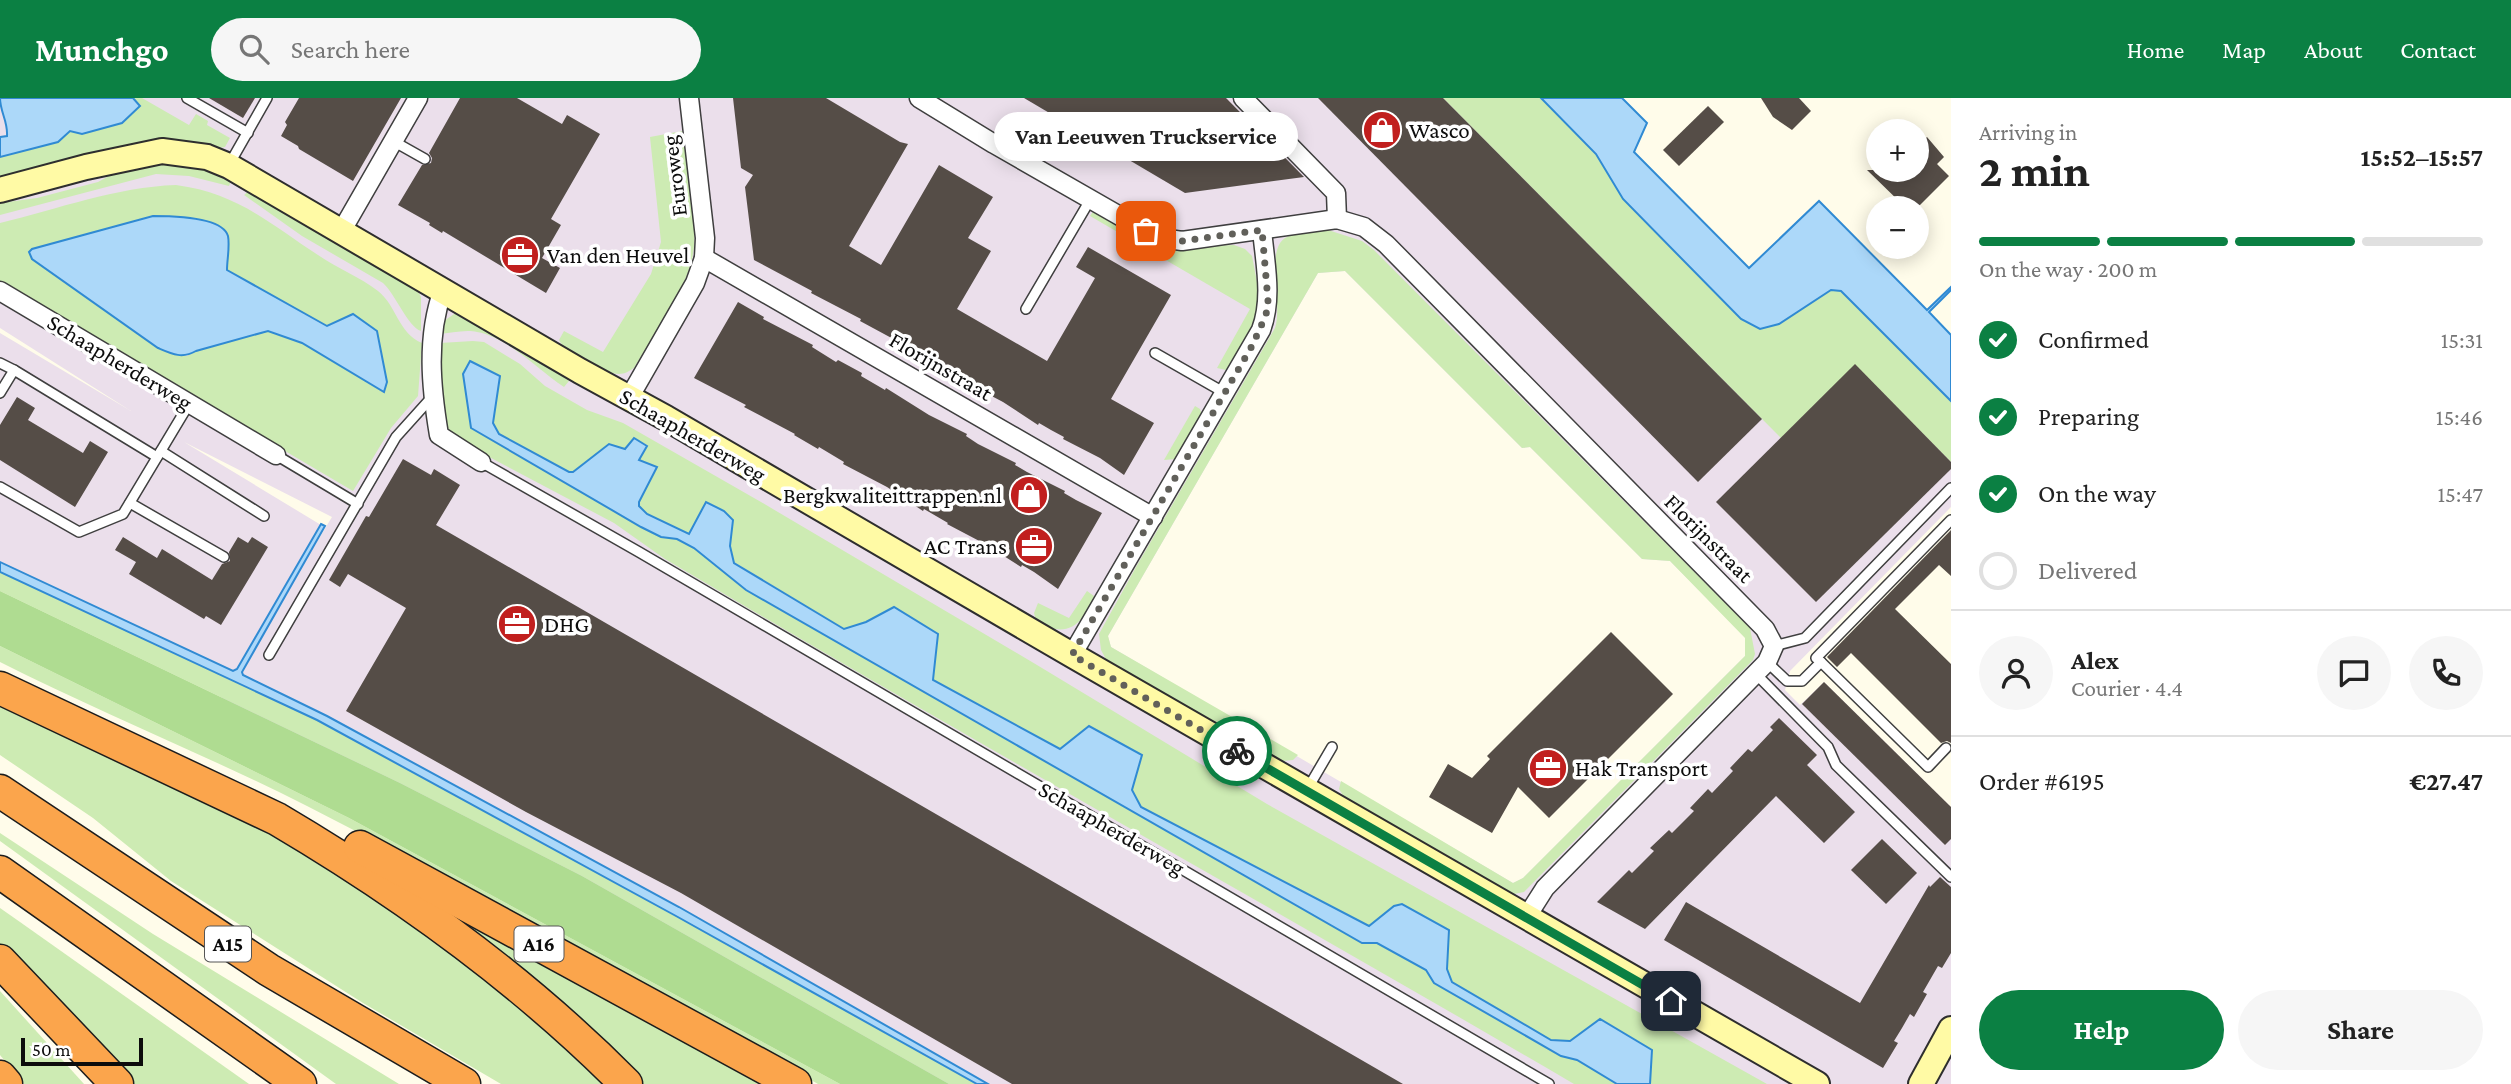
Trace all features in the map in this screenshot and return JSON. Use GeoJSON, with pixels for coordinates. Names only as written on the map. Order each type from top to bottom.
{"type":"FeatureCollection","features":[{"type":"Feature","properties":{"kind":"highway"},"geometry":{"type":"LineString","coordinates":[[0,688],[277,819],[387,887],[459,937],[527,992],[626,1084]]}},
{"type":"Feature","properties":{"kind":"highway","name":"A15"},"geometry":{"type":"LineString","coordinates":[[0,791],[270,970],[464,1084]]}},
{"type":"Feature","properties":{"kind":"highway","name":"A16"},"geometry":{"type":"LineString","coordinates":[[277,819],[346,840],[795,1084]]}},
{"type":"Feature","properties":{"kind":"highway"},"geometry":{"type":"LineString","coordinates":[[0,872],[300,1084]]}},
{"type":"Feature","properties":{"kind":"highway"},"geometry":{"type":"LineString","coordinates":[[0,961],[117,1084]]}},
{"type":"Feature","properties":{"kind":"highway"},"geometry":{"type":"LineString","coordinates":[[0,1077],[6,1084]]}},
{"type":"Feature","properties":{"kind":"street"},"geometry":{"type":"LineString","coordinates":[[341,232],[418,98]]}},
{"type":"Feature","properties":{"kind":"street","name":"Euroweg"},"geometry":{"type":"LineString","coordinates":[[629,398],[695,283],[704,258],[703,214],[690,98]]}},
{"type":"Feature","properties":{"kind":"street","name":"Florijnstraat"},"geometry":{"type":"LineString","coordinates":[[919,98],[1090,200],[1162,237],[1182,241],[1337,219],[1364,227],[1386,243],[1765,629],[1765,661]]}},
{"type":"Feature","properties":{"kind":"street"},"geometry":{"type":"LineString","coordinates":[[1243,98],[1336,192],[1337,219]]}},
{"type":"Feature","properties":{"kind":"street","name":"Schaapherderweg"},"geometry":{"type":"LineString","coordinates":[[0,190],[86,167],[162,151],[207,157],[229,166],[1817,1084]]}},
{"type":"Feature","properties":{"kind":"street"},"geometry":{"type":"LineString","coordinates":[[1072,655],[1252,346],[1266,315],[1268,301],[1262,230]]}},
{"type":"Feature","properties":{"kind":"street","name":"Florijnstraat"},"geometry":{"type":"LineString","coordinates":[[704,258],[1153,517]]}},
{"type":"Feature","properties":{"kind":"street","name":"Schaapherderweg"},"geometry":{"type":"LineString","coordinates":[[443,290],[435,313],[432,337],[432,397],[439,435],[481,462]]}},
{"type":"Feature","properties":{"kind":"street","name":"Schaapherderweg"},"geometry":{"type":"LineString","coordinates":[[0,292],[276,455]]}},
{"type":"Feature","properties":{"kind":"street"},"geometry":{"type":"LineString","coordinates":[[1526,918],[1545,888],[1765,661]]}},
{"type":"Feature","properties":{"kind":"street"},"geometry":{"type":"LineString","coordinates":[[1927,1082],[1951,1029]]}},
{"type":"Feature","properties":{"kind":"lane"},"geometry":{"type":"LineString","coordinates":[[187,98],[248,133]]}},
{"type":"Feature","properties":{"kind":"lane"},"geometry":{"type":"LineString","coordinates":[[229,166],[267,98]]}},
{"type":"Feature","properties":{"kind":"lane"},"geometry":{"type":"LineString","coordinates":[[393,141],[425,159]]}},
{"type":"Feature","properties":{"kind":"lane"},"geometry":{"type":"LineString","coordinates":[[1026,309],[1090,200]]}},
{"type":"Feature","properties":{"kind":"lane"},"geometry":{"type":"LineString","coordinates":[[1155,353],[1225,393]]}},
{"type":"Feature","properties":{"kind":"lane"},"geometry":{"type":"LineString","coordinates":[[0,363],[264,516]]}},
{"type":"Feature","properties":{"kind":"lane"},"geometry":{"type":"LineString","coordinates":[[0,393],[14,370]]}},
{"type":"Feature","properties":{"kind":"lane"},"geometry":{"type":"LineString","coordinates":[[270,655],[396,437],[432,397]]}},
{"type":"Feature","properties":{"kind":"lane"},"geometry":{"type":"LineString","coordinates":[[0,487],[79,532],[123,514],[189,404]]}},
{"type":"Feature","properties":{"kind":"lane"},"geometry":{"type":"LineString","coordinates":[[276,455],[358,504]]}},
{"type":"Feature","properties":{"kind":"lane","name":"Schaapherderweg"},"geometry":{"type":"LineString","coordinates":[[481,462],[1549,1084]]}},
{"type":"Feature","properties":{"kind":"lane"},"geometry":{"type":"LineString","coordinates":[[1765,661],[1805,638],[1951,488]]}},
{"type":"Feature","properties":{"kind":"lane"},"geometry":{"type":"LineString","coordinates":[[130,503],[224,557]]}},
{"type":"Feature","properties":{"kind":"lane"},"geometry":{"type":"LineString","coordinates":[[1946,748],[1928,767],[1816,657],[1951,520]]}},
{"type":"Feature","properties":{"kind":"lane"},"geometry":{"type":"LineString","coordinates":[[1765,661],[1787,681],[1802,681],[1821,662]]}},
{"type":"Feature","properties":{"kind":"lane"},"geometry":{"type":"LineString","coordinates":[[1765,661],[1828,747],[1836,765],[1951,877]]}},
{"type":"Feature","properties":{"kind":"lane"},"geometry":{"type":"LineString","coordinates":[[1307,791],[1332,747]]}},
{"type":"Feature","properties":{"kind":"shaded area"},"geometry":{"type":"Polygon","coordinates":[[[3,98],[1541,98],[1741,319],[1951,376],[1951,507],[1790,671],[1785,690],[1800,705],[1824,682],[1951,807],[1951,1084],[902,1084],[208,720],[332,517],[184,442],[321,525],[233,671],[0,562],[0,333],[131,411],[0,328],[0,102],[3,98]],[[1345,271],[1318,273],[1108,636],[1111,647],[1513,883],[1523,878],[1745,656],[1745,637],[1670,561],[1642,559],[1530,447],[1522,448],[1345,271]]]}},
{"type":"Feature","properties":{"kind":"green space"},"geometry":{"type":"Polygon","coordinates":[[[133,98],[142,98],[189,125],[196,114],[208,121],[207,125],[230,138],[225,147],[207,144],[206,148],[0,180],[0,157],[58,142],[70,131],[82,134],[122,123],[140,106],[133,98]]]}},
{"type":"Feature","properties":{"kind":"green space"},"geometry":{"type":"Polygon","coordinates":[[[1443,98],[1541,98],[1596,154],[1623,199],[1741,319],[1760,329],[1779,324],[1831,290],[1841,291],[1951,401],[1951,462],[1855,365],[1781,438],[1443,98]]]}},
{"type":"Feature","properties":{"kind":"green space"},"geometry":{"type":"Polygon","coordinates":[[[682,131],[695,230],[688,273],[667,315],[634,368],[621,374],[604,371],[577,357],[559,340],[564,331],[603,352],[651,274],[661,242],[650,137],[682,131]]]}},
{"type":"Feature","properties":{"kind":"green space"},"geometry":{"type":"Polygon","coordinates":[[[172,161],[200,166],[232,179],[229,186],[189,176],[156,174],[0,215],[0,203],[37,198],[98,182],[131,164],[172,161]]]}},
{"type":"Feature","properties":{"kind":"green space"},"geometry":{"type":"Polygon","coordinates":[[[176,185],[198,189],[252,211],[325,260],[378,291],[390,304],[408,333],[422,343],[418,396],[391,428],[353,491],[0,283],[0,223],[109,194],[176,185]],[[228,237],[29,252],[32,259],[158,348],[187,356],[196,351],[268,331],[302,343],[383,392],[387,382],[377,331],[353,314],[327,326],[226,270],[228,237]]]}},
{"type":"Feature","properties":{"kind":"green space"},"geometry":{"type":"Polygon","coordinates":[[[251,189],[414,284],[421,297],[421,331],[411,324],[383,283],[302,236],[244,195],[251,189]]]}},
{"type":"Feature","properties":{"kind":"green space"},"geometry":{"type":"Polygon","coordinates":[[[1094,210],[1176,247],[1234,245],[1245,249],[1252,256],[1260,298],[1256,318],[1230,367],[1226,370],[1217,368],[1250,309],[1090,216],[1094,210]]]}},
{"type":"Feature","properties":{"kind":"green space"},"geometry":{"type":"Polygon","coordinates":[[[1328,230],[1362,241],[1374,250],[1750,628],[1755,654],[1753,660],[1524,892],[1509,895],[1499,893],[1344,797],[1339,789],[1341,781],[1513,883],[1523,878],[1745,656],[1745,638],[1670,561],[1642,559],[1530,447],[1522,448],[1345,271],[1318,273],[1108,636],[1111,647],[1298,755],[1293,760],[1283,761],[1108,663],[1101,650],[1099,634],[1275,328],[1275,266],[1279,245],[1285,238],[1295,234],[1328,230]]]}},
{"type":"Feature","properties":{"kind":"green space"},"geometry":{"type":"Polygon","coordinates":[[[457,312],[543,359],[569,381],[564,387],[511,347],[489,335],[468,331],[439,334],[441,323],[457,312]]]}},
{"type":"Feature","properties":{"kind":"green space"},"geometry":{"type":"Polygon","coordinates":[[[484,342],[520,364],[545,386],[587,410],[623,423],[761,502],[1267,804],[1767,1084],[1650,1084],[1652,1050],[1600,1019],[1570,1041],[1551,1040],[1452,982],[1447,969],[1449,930],[1402,904],[1394,906],[1370,926],[1141,807],[1132,790],[1142,755],[1061,750],[932,680],[938,634],[894,607],[866,622],[844,629],[734,562],[730,546],[733,520],[689,535],[647,514],[639,506],[639,502],[657,468],[639,460],[647,445],[634,438],[625,449],[609,444],[573,472],[569,472],[499,434],[493,423],[500,376],[470,361],[463,374],[471,428],[641,527],[661,537],[677,539],[694,548],[746,590],[1362,943],[1377,943],[1426,970],[1434,983],[1561,1056],[1577,1060],[1617,1084],[1574,1084],[778,626],[665,559],[614,523],[455,439],[439,413],[440,343],[484,342]]]}},
{"type":"Feature","properties":{"kind":"green space"},"geometry":{"type":"Polygon","coordinates":[[[1195,406],[1200,409],[1202,415],[1176,459],[1164,460],[1195,406]]]}},
{"type":"Feature","properties":{"kind":"green space"},"geometry":{"type":"Polygon","coordinates":[[[0,572],[317,720],[977,1084],[949,1084],[582,876],[400,783],[0,591],[0,572]]]}},
{"type":"Feature","properties":{"kind":"green space"},"geometry":{"type":"Polygon","coordinates":[[[0,591],[400,783],[582,876],[949,1084],[840,1084],[349,818],[0,646],[0,591]]]}},
{"type":"Feature","properties":{"kind":"green space"},"geometry":{"type":"Polygon","coordinates":[[[1087,591],[1094,596],[1090,607],[1078,623],[1067,629],[1054,629],[1036,620],[1034,613],[1038,603],[1069,618],[1087,591]]]}},
{"type":"Feature","properties":{"kind":"green space"},"geometry":{"type":"Polygon","coordinates":[[[0,646],[349,818],[840,1084],[818,1084],[371,839],[231,769],[0,662],[0,646]]]}},
{"type":"Feature","properties":{"kind":"green space"},"geometry":{"type":"Polygon","coordinates":[[[0,700],[259,823],[390,907],[462,958],[530,1016],[602,1084],[501,1084],[363,1003],[171,881],[93,818],[0,755],[0,700]]]}},
{"type":"Feature","properties":{"kind":"green space"},"geometry":{"type":"Polygon","coordinates":[[[0,833],[153,934],[399,1084],[336,1084],[0,841],[0,833]]]}},
{"type":"Feature","properties":{"kind":"green space"},"geometry":{"type":"Polygon","coordinates":[[[445,899],[779,1084],[639,1084],[438,909],[445,899]]]}},
{"type":"Feature","properties":{"kind":"green space"},"geometry":{"type":"Polygon","coordinates":[[[0,908],[249,1084],[128,1084],[0,948],[0,908]]]}},
{"type":"Feature","properties":{"kind":"green space"},"geometry":{"type":"Polygon","coordinates":[[[0,991],[84,1084],[24,1084],[0,1055],[0,991]]]}},
{"type":"Feature","properties":{"kind":"water"},"geometry":{"type":"Polygon","coordinates":[[[0,98],[133,98],[140,106],[122,123],[82,134],[70,131],[58,142],[0,157],[0,137],[7,136],[0,98]]]}},
{"type":"Feature","properties":{"kind":"water"},"geometry":{"type":"Polygon","coordinates":[[[1541,98],[1622,98],[1647,123],[1634,152],[1749,268],[1819,201],[1866,248],[1866,259],[1876,259],[1927,310],[1951,287],[1929,312],[1951,335],[1951,401],[1841,291],[1831,290],[1779,324],[1760,329],[1741,319],[1623,199],[1596,154],[1541,98]]]}},
{"type":"Feature","properties":{"kind":"water"},"geometry":{"type":"Polygon","coordinates":[[[153,216],[195,218],[216,224],[224,229],[228,236],[227,270],[327,326],[353,314],[377,331],[387,382],[384,392],[302,343],[268,331],[186,355],[168,352],[158,348],[32,259],[29,252],[153,216]]]}},
{"type":"Feature","properties":{"kind":"water"},"geometry":{"type":"Polygon","coordinates":[[[470,361],[500,376],[493,423],[499,434],[569,472],[573,472],[609,444],[625,449],[634,438],[647,446],[639,460],[657,467],[639,502],[639,506],[647,514],[689,534],[706,502],[724,511],[733,520],[730,546],[734,563],[844,629],[866,622],[894,607],[938,634],[933,680],[1060,749],[1089,726],[1142,755],[1132,790],[1141,807],[1369,926],[1394,906],[1402,904],[1449,930],[1447,969],[1452,982],[1551,1040],[1570,1041],[1600,1019],[1652,1050],[1650,1084],[1617,1084],[1577,1060],[1561,1056],[1434,983],[1426,970],[1377,943],[1362,943],[746,590],[694,548],[677,539],[661,537],[641,527],[471,428],[463,374],[470,361]]]}},
{"type":"Feature","properties":{"kind":"water"},"geometry":{"type":"Polygon","coordinates":[[[321,524],[325,526],[242,672],[243,675],[327,716],[679,907],[988,1084],[977,1084],[317,720],[0,572],[0,562],[233,671],[237,669],[321,524]]]}},
{"type":"Feature","properties":{"kind":"building"},"geometry":{"type":"Polygon","coordinates":[[[209,98],[255,98],[243,118],[209,98]]]}},
{"type":"Feature","properties":{"kind":"building"},"geometry":{"type":"Polygon","coordinates":[[[299,98],[401,98],[353,181],[281,136],[287,125],[285,122],[299,98]]]}},
{"type":"Feature","properties":{"kind":"building"},"geometry":{"type":"Polygon","coordinates":[[[460,98],[517,98],[562,124],[567,115],[600,134],[551,219],[561,225],[542,258],[560,268],[546,293],[398,205],[422,165],[431,163],[429,153],[460,98]]]}},
{"type":"Feature","properties":{"kind":"building"},"geometry":{"type":"Polygon","coordinates":[[[733,98],[826,98],[900,142],[908,144],[849,246],[881,265],[939,165],[993,197],[968,238],[991,251],[957,309],[1047,361],[1095,278],[1076,267],[1088,247],[1171,295],[1111,399],[1154,423],[1124,475],[1100,458],[1039,423],[1038,425],[954,373],[909,350],[910,348],[860,321],[861,319],[754,260],[745,187],[753,175],[741,168],[733,98]]]}},
{"type":"Feature","properties":{"kind":"building"},"geometry":{"type":"Polygon","coordinates":[[[1024,98],[1226,98],[1304,177],[1185,193],[1024,98]]]}},
{"type":"Feature","properties":{"kind":"building"},"geometry":{"type":"Polygon","coordinates":[[[1318,98],[1443,98],[1762,419],[1698,482],[1318,98]]]}},
{"type":"Feature","properties":{"kind":"building"},"geometry":{"type":"Polygon","coordinates":[[[1761,98],[1799,98],[1811,111],[1792,130],[1773,117],[1761,98]]]}},
{"type":"Feature","properties":{"kind":"building"},"geometry":{"type":"Polygon","coordinates":[[[1708,106],[1724,122],[1679,166],[1663,150],[1708,106]]]}},
{"type":"Feature","properties":{"kind":"building"},"geometry":{"type":"Polygon","coordinates":[[[1929,139],[1944,157],[1937,164],[1949,176],[1929,196],[1894,196],[1879,182],[1929,182],[1929,139]]]}},
{"type":"Feature","properties":{"kind":"building"},"geometry":{"type":"Polygon","coordinates":[[[738,302],[764,317],[763,319],[813,345],[812,347],[836,362],[838,360],[862,373],[861,376],[885,390],[886,388],[929,415],[967,434],[966,436],[978,444],[1102,513],[1058,589],[1022,565],[1021,567],[924,509],[923,511],[887,487],[843,464],[844,462],[819,447],[818,449],[744,407],[746,405],[694,378],[738,302]]]}},
{"type":"Feature","properties":{"kind":"building"},"geometry":{"type":"Polygon","coordinates":[[[1855,364],[1951,462],[1951,469],[1816,602],[1716,502],[1855,364]]]}},
{"type":"Feature","properties":{"kind":"building"},"geometry":{"type":"Polygon","coordinates":[[[17,397],[35,408],[28,420],[83,453],[90,441],[108,452],[75,507],[0,460],[0,425],[17,397]]]}},
{"type":"Feature","properties":{"kind":"building"},"geometry":{"type":"Polygon","coordinates":[[[403,459],[431,475],[434,469],[460,485],[436,525],[1403,1084],[1012,1084],[681,893],[526,812],[346,711],[406,608],[348,574],[340,587],[329,580],[403,459]]]}},
{"type":"Feature","properties":{"kind":"building"},"geometry":{"type":"Polygon","coordinates":[[[1951,530],[1951,576],[1939,565],[1895,609],[1951,664],[1951,743],[1941,743],[1851,653],[1837,667],[1827,657],[1951,530]]]}},
{"type":"Feature","properties":{"kind":"building"},"geometry":{"type":"Polygon","coordinates":[[[123,537],[157,558],[162,549],[212,580],[222,564],[230,561],[229,552],[238,537],[248,543],[252,537],[268,547],[221,625],[206,616],[204,619],[129,574],[136,562],[115,550],[123,537]]]}},
{"type":"Feature","properties":{"kind":"building"},"geometry":{"type":"Polygon","coordinates":[[[1611,632],[1673,694],[1549,818],[1518,787],[1492,833],[1429,797],[1448,764],[1472,778],[1490,759],[1487,756],[1611,632]]]}},
{"type":"Feature","properties":{"kind":"building"},"geometry":{"type":"Polygon","coordinates":[[[1824,682],[1951,807],[1951,839],[1945,845],[1802,704],[1824,682]]]}},
{"type":"Feature","properties":{"kind":"building"},"geometry":{"type":"Polygon","coordinates":[[[1779,718],[1817,755],[1807,765],[1855,812],[1824,843],[1776,796],[1645,929],[1597,902],[1629,870],[1632,873],[1654,851],[1650,848],[1669,830],[1672,833],[1694,811],[1690,808],[1708,789],[1712,793],[1733,771],[1730,768],[1748,749],[1752,752],[1773,730],[1770,727],[1779,718]]]}},
{"type":"Feature","properties":{"kind":"building"},"geometry":{"type":"Polygon","coordinates":[[[1882,839],[1917,873],[1886,904],[1851,870],[1882,839]]]}},
{"type":"Feature","properties":{"kind":"building"},"geometry":{"type":"Polygon","coordinates":[[[1940,877],[1951,887],[1951,953],[1942,968],[1938,966],[1923,992],[1927,994],[1914,1017],[1910,1014],[1894,1041],[1898,1043],[1883,1068],[1664,940],[1686,902],[1860,1003],[1929,885],[1930,887],[1940,877]]]}},
{"type":"Feature","properties":{"kind":"way so far"},"geometry":{"type":"LineString","coordinates":[[1146,231],[1182,241],[1262,230],[1268,301],[1266,315],[1252,346],[1072,655],[1237,751]]}},
{"type":"Feature","properties":{"kind":"place","name":"Wasco"},"geometry":{"type":"Point","coordinates":[1382,130]}},
{"type":"Feature","properties":{"kind":"place","name":"Van Leeuwen Truckservice"},"geometry":{"type":"Point","coordinates":[1146,231]}},
{"type":"Feature","properties":{"kind":"place","name":"Van den Heuvel"},"geometry":{"type":"Point","coordinates":[520,255]}},
{"type":"Feature","properties":{"kind":"place","name":"Bergkwaliteittrappen.nl"},"geometry":{"type":"Point","coordinates":[1029,495]}},
{"type":"Feature","properties":{"kind":"place","name":"AC Trans"},"geometry":{"type":"Point","coordinates":[1034,546]}},
{"type":"Feature","properties":{"kind":"place","name":"DHG"},"geometry":{"type":"Point","coordinates":[517,624]}},
{"type":"Feature","properties":{"kind":"place","name":"Hak Transport"},"geometry":{"type":"Point","coordinates":[1548,768]}},
{"type":"Feature","properties":{"kind":"route"},"geometry":{"type":"LineString","coordinates":[[1237,751],[1671,1001]]}}]}
